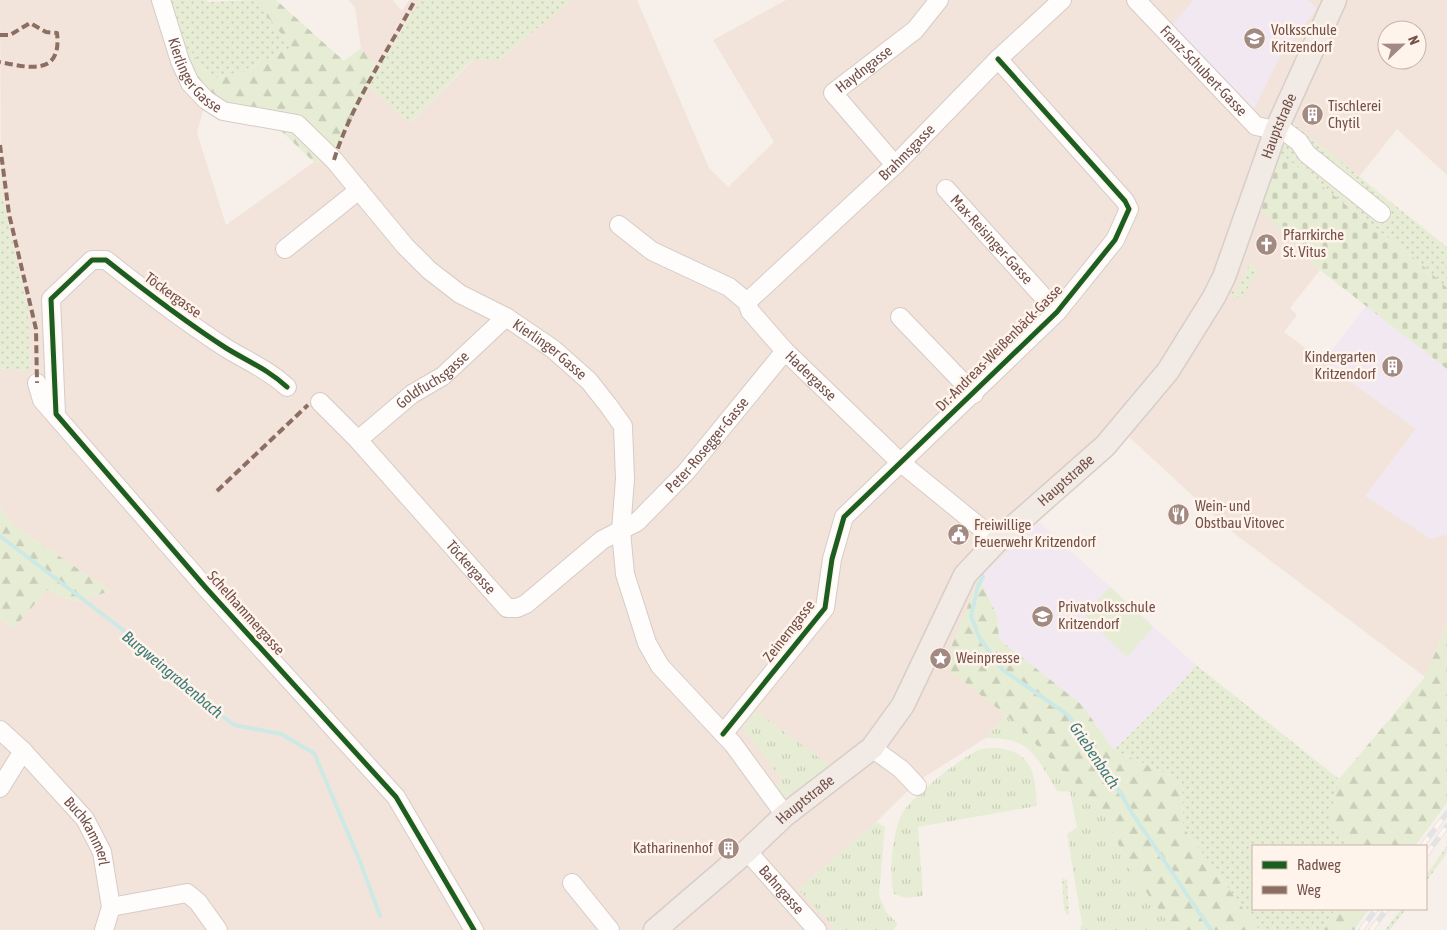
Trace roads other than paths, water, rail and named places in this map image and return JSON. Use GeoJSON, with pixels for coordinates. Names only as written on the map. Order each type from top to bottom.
{"type":"FeatureCollection","features":[{"type":"Feature","properties":{"kind":"main road","name":"Hauptstraße"},"geometry":{"type":"LineString","coordinates":[[656,930],[748,851],[785,815],[872,748],[903,705],[965,575],[997,541],[1105,446],[1168,371],[1214,297],[1224,277],[1276,130],[1331,2]]}},
{"type":"Feature","properties":{"kind":"street","name":"Kierlinger Gasse"},"geometry":{"type":"LineString","coordinates":[[161,0],[183,68],[190,83],[206,100],[223,111],[297,124],[334,160],[429,270],[460,294],[506,317],[553,349],[589,381],[622,426],[625,479],[621,531],[625,574],[647,643],[660,666],[723,734],[785,815]]}},
{"type":"Feature","properties":{"kind":"street","name":"Haydngasse"},"geometry":{"type":"LineString","coordinates":[[895,165],[833,93],[915,30],[939,0]]}},
{"type":"Feature","properties":{"kind":"street","name":"Brahmsgasse"},"geometry":{"type":"LineString","coordinates":[[747,302],[895,165],[998,60],[1062,0]]}},
{"type":"Feature","properties":{"kind":"street","name":"Franz-Schubert-Gasse"},"geometry":{"type":"LineString","coordinates":[[1136,0],[1256,126],[1286,132],[1299,142],[1306,154],[1382,213]]}},
{"type":"Feature","properties":{"kind":"street","name":"Dr.-Andreas-Weißenbäck-Gasse"},"geometry":{"type":"LineString","coordinates":[[900,462],[974,394],[1057,312],[1115,240],[1129,208],[1125,201],[998,60]]}},
{"type":"Feature","properties":{"kind":"street","name":"Max-Reisinger-Gasse"},"geometry":{"type":"LineString","coordinates":[[946,189],[1057,312]]}},
{"type":"Feature","properties":{"kind":"street"},"geometry":{"type":"LineString","coordinates":[[286,249],[359,190]]}},
{"type":"Feature","properties":{"kind":"street","name":"Hadergasse"},"geometry":{"type":"LineString","coordinates":[[619,225],[652,251],[729,287],[747,302],[750,311],[785,351],[900,462],[997,541]]}},
{"type":"Feature","properties":{"kind":"street","name":"Töckergasse"},"geometry":{"type":"LineString","coordinates":[[56,414],[51,299],[92,260],[106,260],[153,298],[227,349],[274,375],[287,387]]}},
{"type":"Feature","properties":{"kind":"street","name":"Goldfuchsgasse"},"geometry":{"type":"LineString","coordinates":[[358,440],[412,394],[443,376],[506,317]]}},
{"type":"Feature","properties":{"kind":"street"},"geometry":{"type":"LineString","coordinates":[[900,317],[974,394]]}},
{"type":"Feature","properties":{"kind":"street","name":"Peter-Rosegger-Gasse"},"geometry":{"type":"LineString","coordinates":[[621,531],[637,522],[686,472],[785,351]]}},
{"type":"Feature","properties":{"kind":"street","name":"Schelhammergasse"},"geometry":{"type":"LineString","coordinates":[[36,383],[42,400],[206,588],[396,797],[474,930]]}},
{"type":"Feature","properties":{"kind":"street","name":"Töckergasse"},"geometry":{"type":"LineString","coordinates":[[320,402],[358,440],[507,608],[517,608],[526,604],[602,540],[621,531]]}},
{"type":"Feature","properties":{"kind":"street","name":"Zeinerngasse"},"geometry":{"type":"LineString","coordinates":[[723,734],[825,608],[832,558],[844,517],[900,462]]}},
{"type":"Feature","properties":{"kind":"street","name":"Buchkammerl"},"geometry":{"type":"LineString","coordinates":[[0,730],[22,751],[85,820],[102,852],[111,907],[104,930]]}},
{"type":"Feature","properties":{"kind":"street"},"geometry":{"type":"LineString","coordinates":[[872,748],[901,769],[917,786]]}},
{"type":"Feature","properties":{"kind":"street"},"geometry":{"type":"LineString","coordinates":[[0,788],[22,751]]}},
{"type":"Feature","properties":{"kind":"street","name":"Bahngasse"},"geometry":{"type":"LineString","coordinates":[[748,851],[817,930]]}},
{"type":"Feature","properties":{"kind":"street"},"geometry":{"type":"LineString","coordinates":[[572,883],[610,930]]}},
{"type":"Feature","properties":{"kind":"street"},"geometry":{"type":"LineString","coordinates":[[111,907],[187,893],[198,902],[218,930]]}},
{"type":"Feature","properties":{"kind":"waterway","name":"Burgweingrabenbach"},"geometry":{"type":"LineString","coordinates":[[0,536],[135,639],[189,690],[234,725],[281,734],[314,753],[361,864],[380,916]]}},
{"type":"Feature","properties":{"kind":"waterway","name":"Griebenbach"},"geometry":{"type":"LineString","coordinates":[[980,570],[983,577],[978,586],[971,616],[980,639],[1003,670],[1068,715],[1106,768],[1132,813],[1211,930]]}},
{"type":"Feature","properties":{"kind":"railway"},"geometry":{"type":"LineString","coordinates":[[1423,845],[1447,813]]}},
{"type":"Feature","properties":{"kind":"railway"},"geometry":{"type":"LineString","coordinates":[[1427,854],[1447,826]]}},
{"type":"Feature","properties":{"kind":"railway"},"geometry":{"type":"LineString","coordinates":[[1361,930],[1375,910]]}},
{"type":"Feature","properties":{"kind":"railway"},"geometry":{"type":"LineString","coordinates":[[1371,930],[1386,910]]}},
{"type":"Feature","properties":{"kind":"place","name":"Volksschule Kritzendorf"},"geometry":{"type":"Point","coordinates":[1255,39]}},
{"type":"Feature","properties":{"kind":"place","name":"Tischlerei Chytil"},"geometry":{"type":"Point","coordinates":[1312,115]}},
{"type":"Feature","properties":{"kind":"place","name":"Pfarrkirche St. Vitus"},"geometry":{"type":"Point","coordinates":[1267,244]}},
{"type":"Feature","properties":{"kind":"place","name":"Kindergarten Kritzendorf"},"geometry":{"type":"Point","coordinates":[1392,366]}},
{"type":"Feature","properties":{"kind":"place","name":"Wein- und Obstbau Vitovec"},"geometry":{"type":"Point","coordinates":[1179,515]}},
{"type":"Feature","properties":{"kind":"place","name":"Freiwillige Feuerwehr Kritzendorf"},"geometry":{"type":"Point","coordinates":[958,534]}},
{"type":"Feature","properties":{"kind":"place","name":"Privatvolksschule Kritzendorf"},"geometry":{"type":"Point","coordinates":[1042,616]}},
{"type":"Feature","properties":{"kind":"place","name":"Weinpresse"},"geometry":{"type":"Point","coordinates":[940,658]}},
{"type":"Feature","properties":{"kind":"place","name":"Katharinenhof"},"geometry":{"type":"Point","coordinates":[729,848]}}]}
